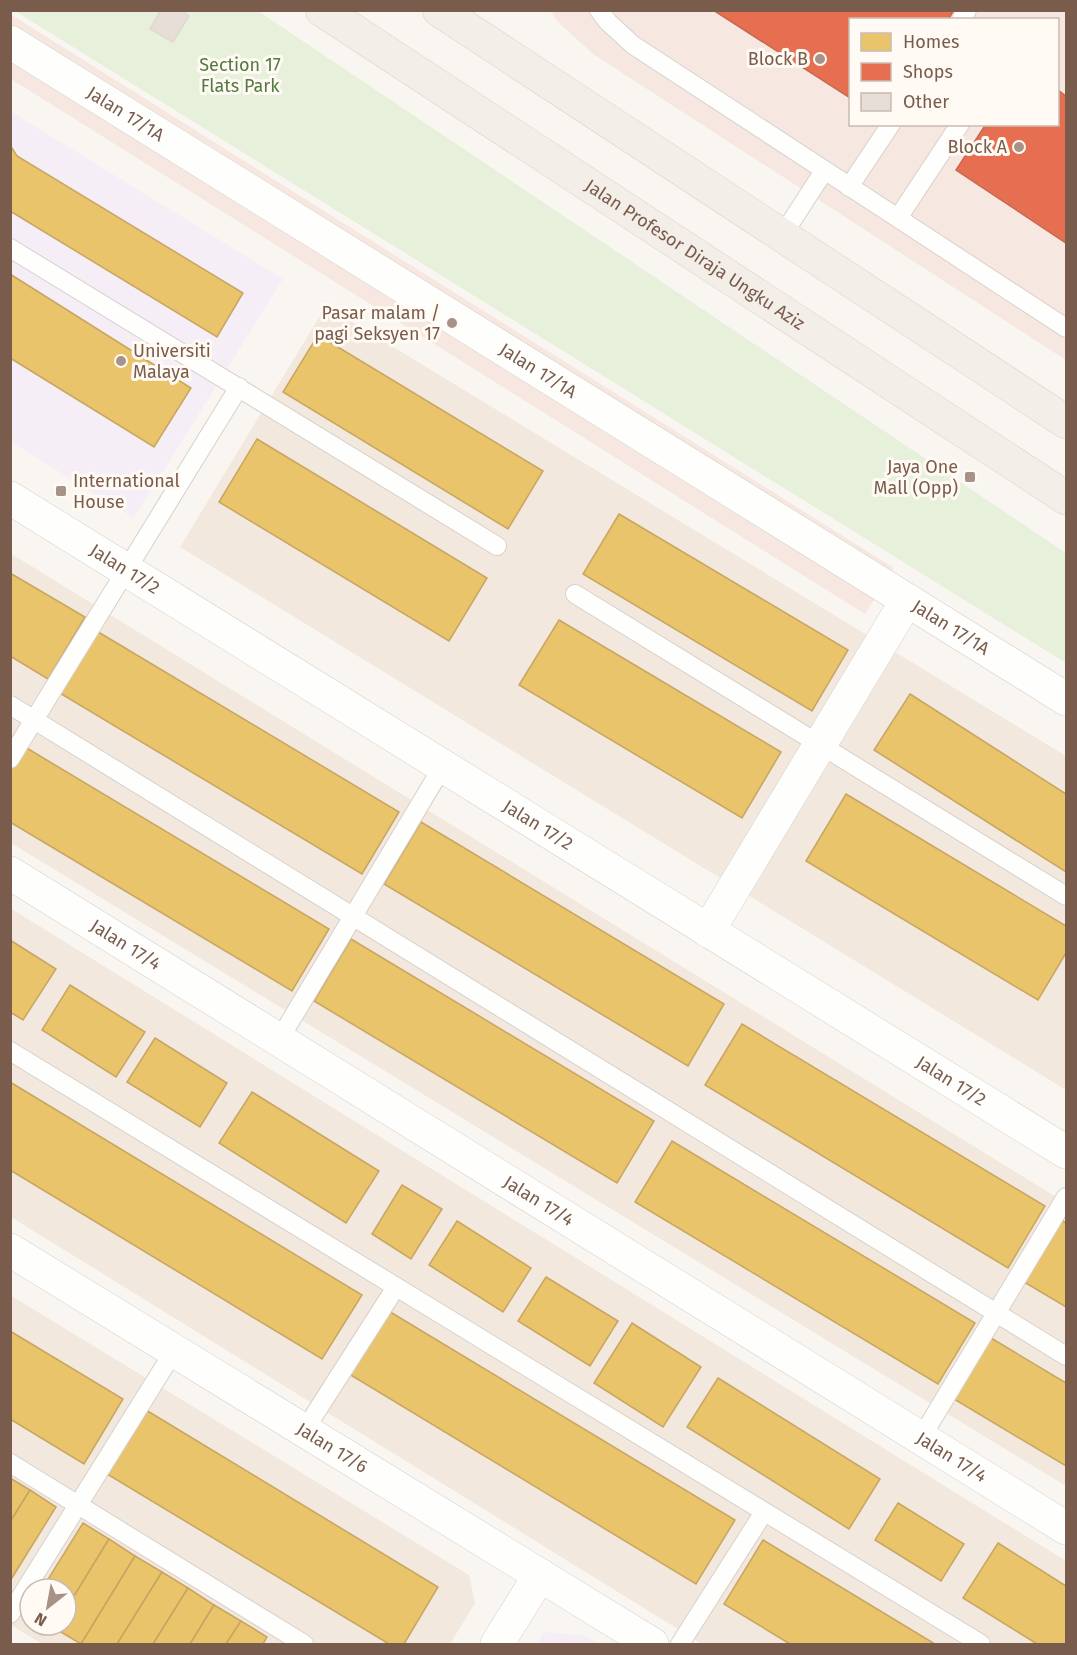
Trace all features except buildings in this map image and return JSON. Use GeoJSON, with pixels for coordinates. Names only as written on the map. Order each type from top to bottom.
{"type":"FeatureCollection","features":[{"type":"Feature","properties":{"kind":"main road","name":"Jalan Profesor Diraja Ungku Aziz"},"geometry":{"type":"LineString","coordinates":[[322,10],[1066,498]]}},
{"type":"Feature","properties":{"kind":"main road"},"geometry":{"type":"LineString","coordinates":[[439,10],[1066,422]]}},
{"type":"Feature","properties":{"kind":"main road"},"geometry":{"type":"LineString","coordinates":[[477,10],[506,54]]}},
{"type":"Feature","properties":{"kind":"street","name":"Jalan 17/1A"},"geometry":{"type":"LineString","coordinates":[[10,42],[1066,699]]}},
{"type":"Feature","properties":{"kind":"street","name":"Jalan 17/2"},"geometry":{"type":"LineString","coordinates":[[10,498],[1066,1152]]}},
{"type":"Feature","properties":{"kind":"street"},"geometry":{"type":"LineString","coordinates":[[708,931],[907,600]]}},
{"type":"Feature","properties":{"kind":"street","name":"Jalan 17/4"},"geometry":{"type":"LineString","coordinates":[[10,873],[1066,1528]]}},
{"type":"Feature","properties":{"kind":"street","name":"Jalan 17/6"},"geometry":{"type":"LineString","coordinates":[[10,1250],[652,1644]]}},
{"type":"Feature","properties":{"kind":"street"},"geometry":{"type":"LineString","coordinates":[[497,1644],[540,1575]]}},
{"type":"Feature","properties":{"kind":"lane"},"geometry":{"type":"LineString","coordinates":[[599,10],[608,22],[633,45],[1066,328]]}},
{"type":"Feature","properties":{"kind":"lane"},"geometry":{"type":"LineString","coordinates":[[849,187],[890,126]]}},
{"type":"Feature","properties":{"kind":"lane"},"geometry":{"type":"LineString","coordinates":[[898,218],[959,126]]}},
{"type":"Feature","properties":{"kind":"lane"},"geometry":{"type":"LineString","coordinates":[[782,236],[824,171]]}},
{"type":"Feature","properties":{"kind":"lane"},"geometry":{"type":"LineString","coordinates":[[10,248],[497,546]]}},
{"type":"Feature","properties":{"kind":"lane"},"geometry":{"type":"LineString","coordinates":[[10,759],[238,387]]}},
{"type":"Feature","properties":{"kind":"lane"},"geometry":{"type":"LineString","coordinates":[[575,594],[1066,896]]}},
{"type":"Feature","properties":{"kind":"lane"},"geometry":{"type":"LineString","coordinates":[[10,705],[1066,1356]]}},
{"type":"Feature","properties":{"kind":"lane"},"geometry":{"type":"LineString","coordinates":[[279,1040],[443,766]]}},
{"type":"Feature","properties":{"kind":"lane"},"geometry":{"type":"LineString","coordinates":[[10,1051],[981,1644]]}},
{"type":"Feature","properties":{"kind":"lane"},"geometry":{"type":"LineString","coordinates":[[921,1438],[1066,1197]]}},
{"type":"Feature","properties":{"kind":"lane"},"geometry":{"type":"LineString","coordinates":[[304,1431],[396,1287]]}},
{"type":"Feature","properties":{"kind":"lane"},"geometry":{"type":"LineString","coordinates":[[10,1614],[174,1351]]}},
{"type":"Feature","properties":{"kind":"lane"},"geometry":{"type":"LineString","coordinates":[[10,1463],[304,1644]]}},
{"type":"Feature","properties":{"kind":"lane"},"geometry":{"type":"LineString","coordinates":[[680,1644],[764,1512]]}},
{"type":"Feature","properties":{"kind":"shaded area"},"geometry":{"type":"Polygon","coordinates":[[[550,11],[1066,11],[1066,360],[593,54],[559,23],[550,11]]]}},
{"type":"Feature","properties":{"kind":"shaded area","name":"Pasar malam / pagi Seksyen 17"},"geometry":{"type":"Polygon","coordinates":[[[10,14],[894,568],[865,614],[11,79],[10,14]]]}},
{"type":"Feature","properties":{"kind":"shaded area","name":"Universiti Malaya"},"geometry":{"type":"Polygon","coordinates":[[[10,111],[283,279],[134,518],[11,442],[10,111]]]}},
{"type":"Feature","properties":{"kind":"shaded area"},"geometry":{"type":"Polygon","coordinates":[[[326,306],[1066,756],[1066,1090],[180,547],[326,306]]]}},
{"type":"Feature","properties":{"kind":"shaded area"},"geometry":{"type":"Polygon","coordinates":[[[10,553],[1066,1203],[1066,1486],[11,843],[10,553]]]}},
{"type":"Feature","properties":{"kind":"shaded area"},"geometry":{"type":"Polygon","coordinates":[[[10,908],[1066,1561],[1066,1644],[702,1644],[11,1217],[10,908]]]}},
{"type":"Feature","properties":{"kind":"shaded area"},"geometry":{"type":"Polygon","coordinates":[[[10,1295],[469,1575],[475,1603],[450,1644],[42,1644],[31,1637],[78,1637],[78,1577],[18,1577],[18,1629],[11,1625],[10,1295]]]}},
{"type":"Feature","properties":{"kind":"shaded area"},"geometry":{"type":"Polygon","coordinates":[[[544,1632],[586,1636],[599,1644],[536,1644],[544,1632]]]}},
{"type":"Feature","properties":{"kind":"green space","name":"Section 17 Flats Park"},"geometry":{"type":"Polygon","coordinates":[[[15,11],[258,11],[1066,553],[1066,663],[15,11]]]}},
{"type":"Feature","properties":{"kind":"place","name":"Block B"},"geometry":{"type":"Point","coordinates":[820,59]}},
{"type":"Feature","properties":{"kind":"place","name":"Block A"},"geometry":{"type":"Point","coordinates":[1019,147]}},
{"type":"Feature","properties":{"kind":"place","name":"Pasar malam / pagi Seksyen 17"},"geometry":{"type":"Point","coordinates":[452,323]}},
{"type":"Feature","properties":{"kind":"place","name":"Universiti Malaya"},"geometry":{"type":"Point","coordinates":[121,361]}},
{"type":"Feature","properties":{"kind":"place","name":"Jaya One Mall (Opp)"},"geometry":{"type":"Point","coordinates":[970,477]}},
{"type":"Feature","properties":{"kind":"place","name":"International House"},"geometry":{"type":"Point","coordinates":[61,491]}}]}
